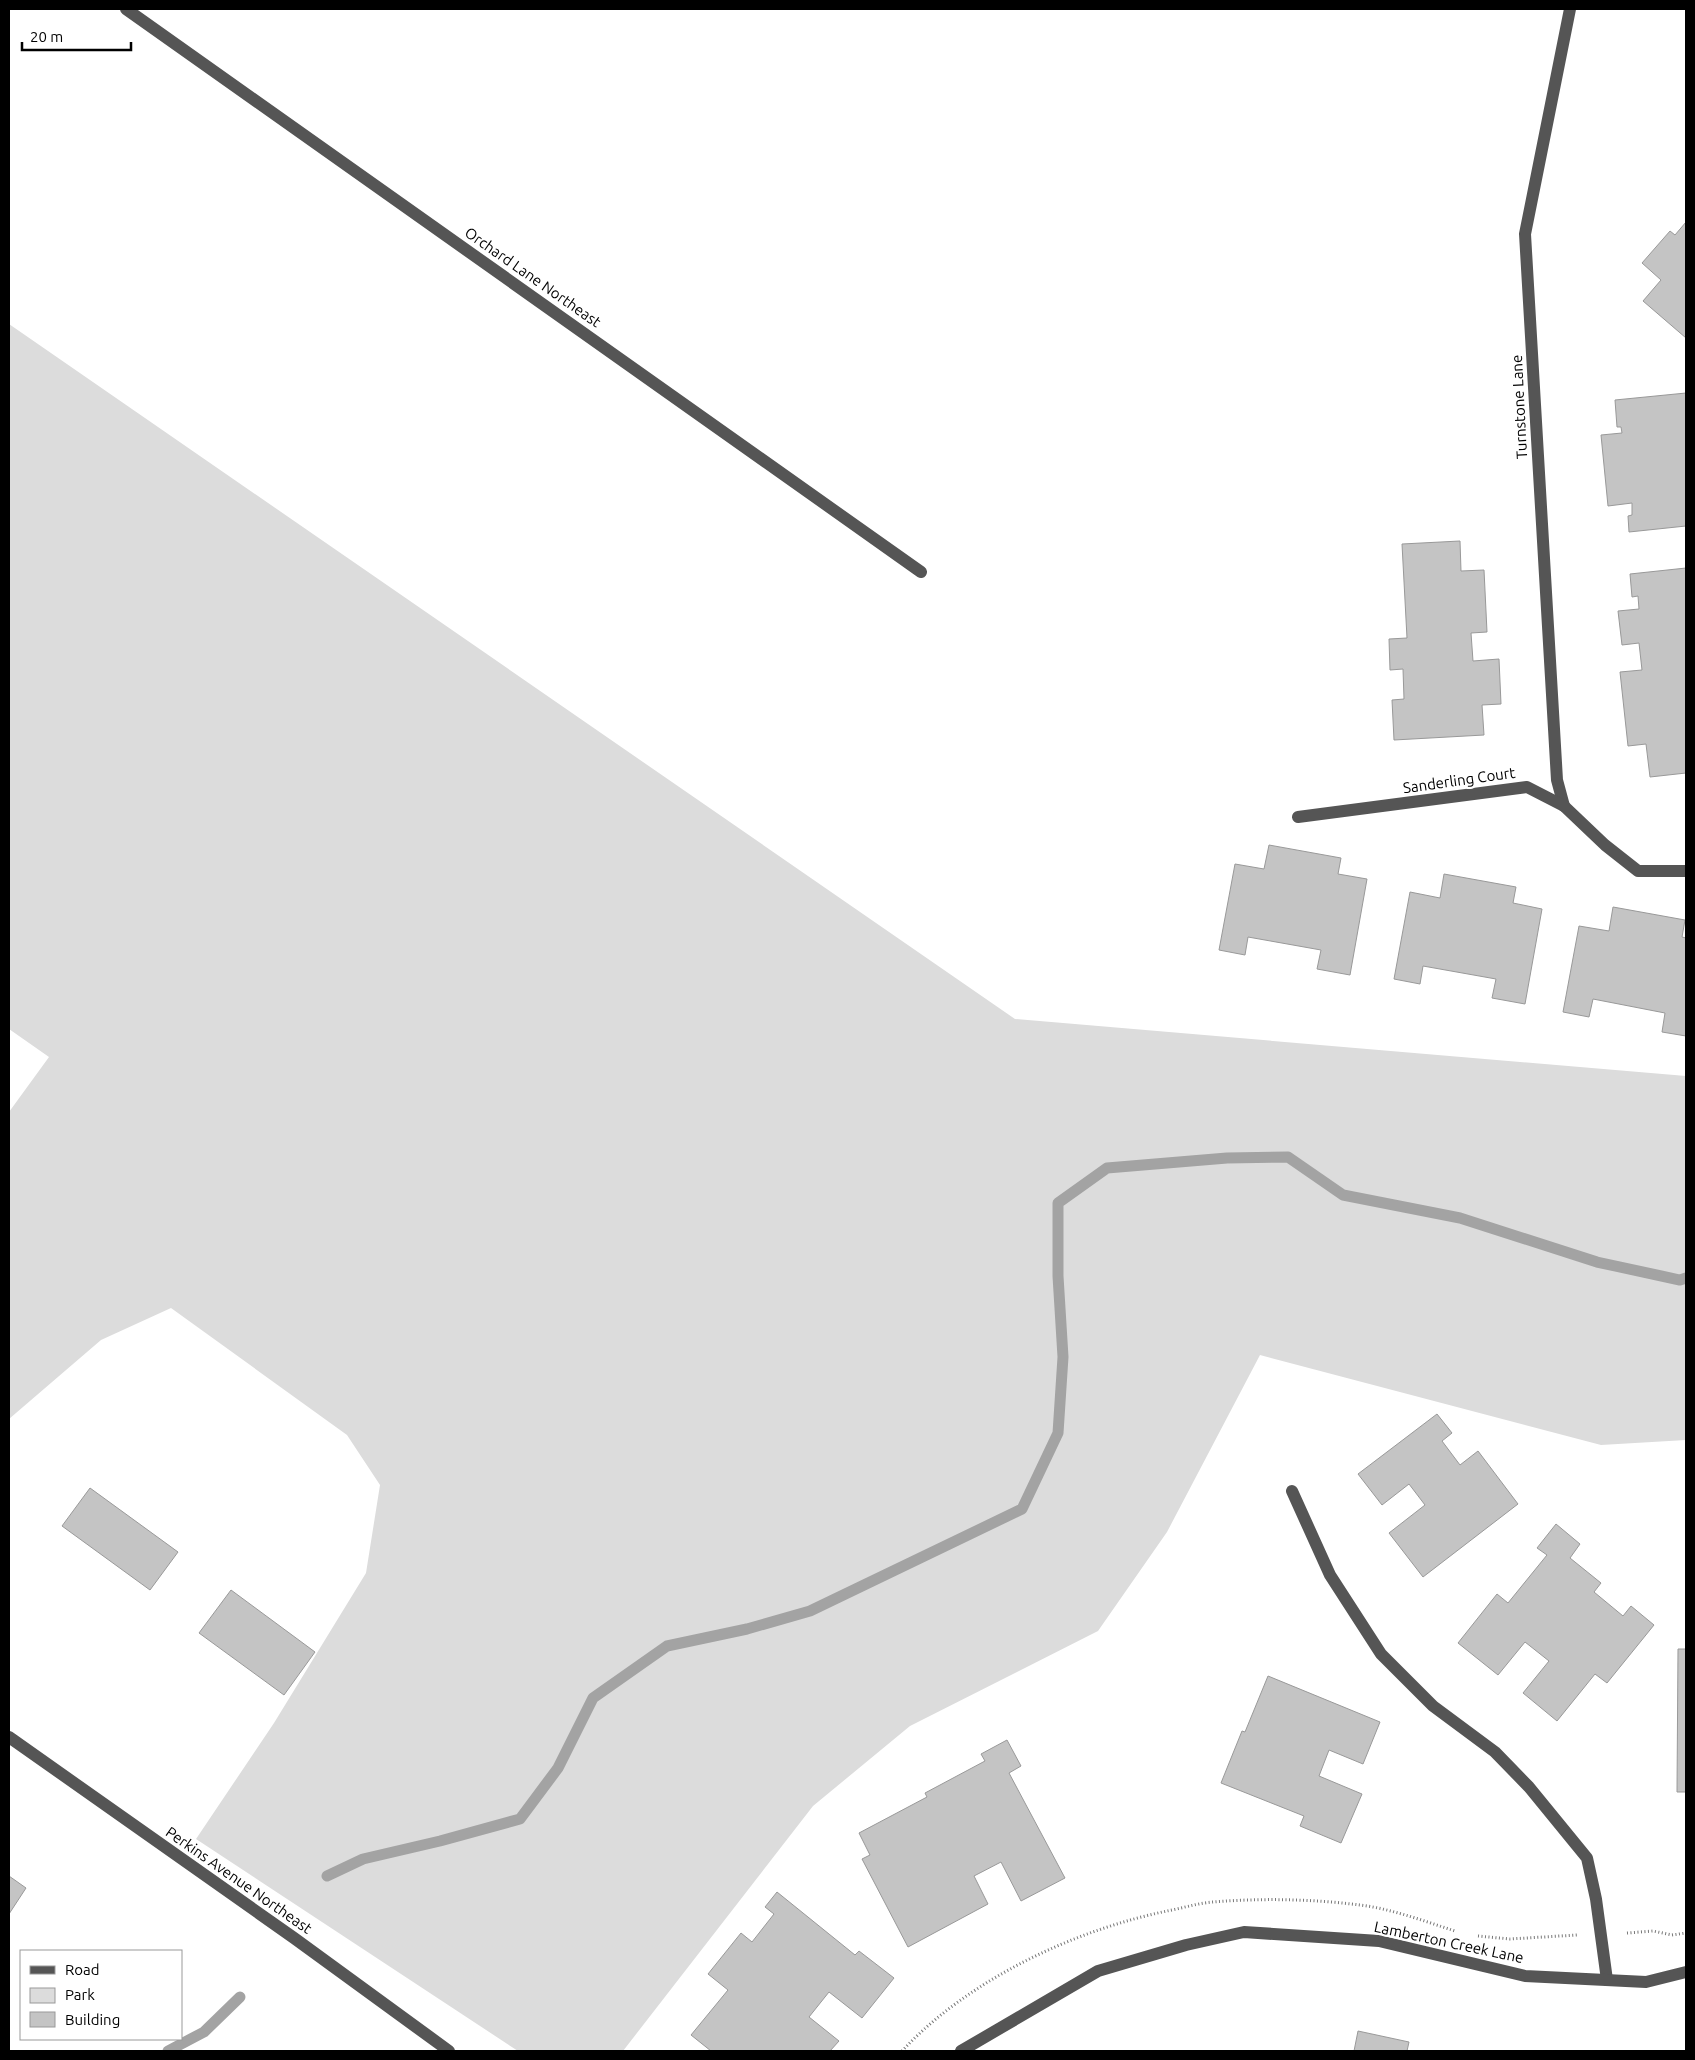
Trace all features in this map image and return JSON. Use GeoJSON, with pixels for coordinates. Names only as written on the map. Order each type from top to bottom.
{"type":"FeatureCollection","features":[{"type":"Feature","properties":{"kind":"street","name":"Orchard Lane Northeast"},"geometry":{"type":"LineString","coordinates":[[126,9],[920,572]]}},
{"type":"Feature","properties":{"kind":"street","name":"Turnstone Lane"},"geometry":{"type":"LineString","coordinates":[[1564,806],[1557,780],[1525,234],[1570,9]]}},
{"type":"Feature","properties":{"kind":"street","name":"Sanderling Court"},"geometry":{"type":"LineString","coordinates":[[1298,817],[1527,787],[1564,806],[1638,871],[1686,871]]}},
{"type":"Feature","properties":{"kind":"street"},"geometry":{"type":"LineString","coordinates":[[1292,1491],[1330,1575],[1381,1654],[1433,1706],[1495,1752],[1529,1787],[1587,1858],[1596,1899],[1607,1980]]}},
{"type":"Feature","properties":{"kind":"street","name":"Perkins Avenue Northeast"},"geometry":{"type":"LineString","coordinates":[[9,1737],[294,1938],[449,2051]]}},
{"type":"Feature","properties":{"kind":"street","name":"Lamberton Creek Lane"},"geometry":{"type":"LineString","coordinates":[[961,2051],[1098,1971],[1186,1945],[1244,1932],[1379,1941],[1525,1976],[1646,1982],[1686,1972]]}},
{"type":"Feature","properties":{"kind":"path"},"geometry":{"type":"LineString","coordinates":[[1624,1933],[1653,1931],[1672,1935],[1686,1933]]}},
{"type":"Feature","properties":{"kind":"green space"},"geometry":{"type":"Polygon","coordinates":[[[9,324],[1015,1019],[1686,1076],[1686,1440],[1601,1445],[1260,1355],[1167,1532],[1098,1631],[910,1726],[813,1806],[623,2051],[518,2051],[196,1839],[274,1723],[366,1573],[380,1485],[347,1435],[171,1308],[101,1340],[9,1419],[9,1112],[49,1057],[9,1029],[9,324]]]}},
{"type":"Feature","properties":{"kind":"building"},"geometry":{"type":"Polygon","coordinates":[[[1686,222],[1686,338],[1643,301],[1661,280],[1642,263],[1670,231],[1675,235],[1686,222]]]}},
{"type":"Feature","properties":{"kind":"building"},"geometry":{"type":"Polygon","coordinates":[[[1686,393],[1686,526],[1629,532],[1628,516],[1632,515],[1632,503],[1608,506],[1601,435],[1622,433],[1621,427],[1617,427],[1615,400],[1686,393]]]}},
{"type":"Feature","properties":{"kind":"building"},"geometry":{"type":"Polygon","coordinates":[[[1460,541],[1461,571],[1484,570],[1487,632],[1471,633],[1473,661],[1499,659],[1501,704],[1482,705],[1484,735],[1394,740],[1392,700],[1404,699],[1403,669],[1390,670],[1389,639],[1407,638],[1402,544],[1460,541]]]}},
{"type":"Feature","properties":{"kind":"building"},"geometry":{"type":"Polygon","coordinates":[[[1686,568],[1686,773],[1650,777],[1646,744],[1628,746],[1620,672],[1642,670],[1639,643],[1622,645],[1618,611],[1639,609],[1638,596],[1632,597],[1630,574],[1686,568]]]}},
{"type":"Feature","properties":{"kind":"building"},"geometry":{"type":"Polygon","coordinates":[[[1269,845],[1341,858],[1338,874],[1367,879],[1350,975],[1317,969],[1321,950],[1248,937],[1245,955],[1219,950],[1235,864],[1264,869],[1269,845]]]}},
{"type":"Feature","properties":{"kind":"building"},"geometry":{"type":"Polygon","coordinates":[[[1444,874],[1516,887],[1513,903],[1542,909],[1525,1004],[1492,998],[1496,979],[1423,966],[1420,984],[1394,979],[1410,892],[1440,898],[1444,874]]]}},
{"type":"Feature","properties":{"kind":"building"},"geometry":{"type":"Polygon","coordinates":[[[1613,907],[1685,920],[1682,937],[1686,938],[1686,1036],[1662,1032],[1665,1013],[1593,999],[1589,1017],[1563,1012],[1579,926],[1609,931],[1613,907]]]}},
{"type":"Feature","properties":{"kind":"building"},"geometry":{"type":"Polygon","coordinates":[[[1437,1414],[1452,1433],[1442,1441],[1460,1465],[1478,1451],[1518,1504],[1423,1577],[1389,1533],[1425,1505],[1409,1484],[1382,1505],[1358,1474],[1437,1414]]]}},
{"type":"Feature","properties":{"kind":"building"},"geometry":{"type":"Polygon","coordinates":[[[90,1488],[178,1552],[150,1590],[62,1526],[90,1488]]]}},
{"type":"Feature","properties":{"kind":"building"},"geometry":{"type":"Polygon","coordinates":[[[1556,1524],[1580,1544],[1570,1558],[1601,1583],[1594,1592],[1623,1616],[1631,1606],[1654,1625],[1607,1683],[1595,1674],[1557,1721],[1523,1693],[1549,1661],[1525,1642],[1498,1675],[1458,1643],[1497,1594],[1508,1603],[1547,1555],[1537,1548],[1556,1524]]]}},
{"type":"Feature","properties":{"kind":"building"},"geometry":{"type":"Polygon","coordinates":[[[231,1590],[315,1652],[284,1695],[199,1633],[231,1590]]]}},
{"type":"Feature","properties":{"kind":"building"},"geometry":{"type":"Polygon","coordinates":[[[1678,1649],[1686,1649],[1686,1792],[1677,1792],[1678,1649]]]}},
{"type":"Feature","properties":{"kind":"building"},"geometry":{"type":"Polygon","coordinates":[[[1268,1676],[1380,1722],[1363,1764],[1329,1750],[1319,1776],[1362,1794],[1341,1843],[1300,1826],[1304,1816],[1221,1783],[1242,1731],[1245,1732],[1268,1676]]]}},
{"type":"Feature","properties":{"kind":"building"},"geometry":{"type":"Polygon","coordinates":[[[1007,1740],[1021,1766],[1009,1773],[1065,1878],[1021,1901],[1001,1862],[974,1876],[988,1904],[908,1947],[862,1859],[870,1855],[859,1833],[927,1797],[925,1793],[985,1761],[981,1754],[1007,1740]]]}},
{"type":"Feature","properties":{"kind":"building"},"geometry":{"type":"Polygon","coordinates":[[[9,1876],[26,1888],[9,1914],[9,1876]]]}},
{"type":"Feature","properties":{"kind":"building"},"geometry":{"type":"Polygon","coordinates":[[[777,1892],[855,1955],[859,1951],[894,1978],[862,2018],[829,1992],[809,2017],[839,2041],[830,2051],[711,2051],[691,2035],[728,1990],[708,1974],[741,1933],[752,1942],[774,1914],[765,1907],[777,1892]]]}},
{"type":"Feature","properties":{"kind":"building"},"geometry":{"type":"Polygon","coordinates":[[[1358,2031],[1409,2042],[1407,2051],[1354,2051],[1358,2031]]]}},
{"type":"Feature","properties":{"kind":"waterway"},"geometry":{"type":"LineString","coordinates":[[327,1876],[363,1859],[440,1841],[520,1819],[558,1768],[593,1698],[667,1646],[747,1629],[810,1611],[1022,1509],[1058,1433],[1063,1357],[1058,1276],[1058,1203],[1107,1168],[1227,1158],[1288,1157],[1343,1195],[1460,1218],[1597,1262],[1680,1280],[1686,1278]]}},
{"type":"Feature","properties":{"kind":"waterway"},"geometry":{"type":"LineString","coordinates":[[168,2051],[204,2032],[240,1997]]}}]}
